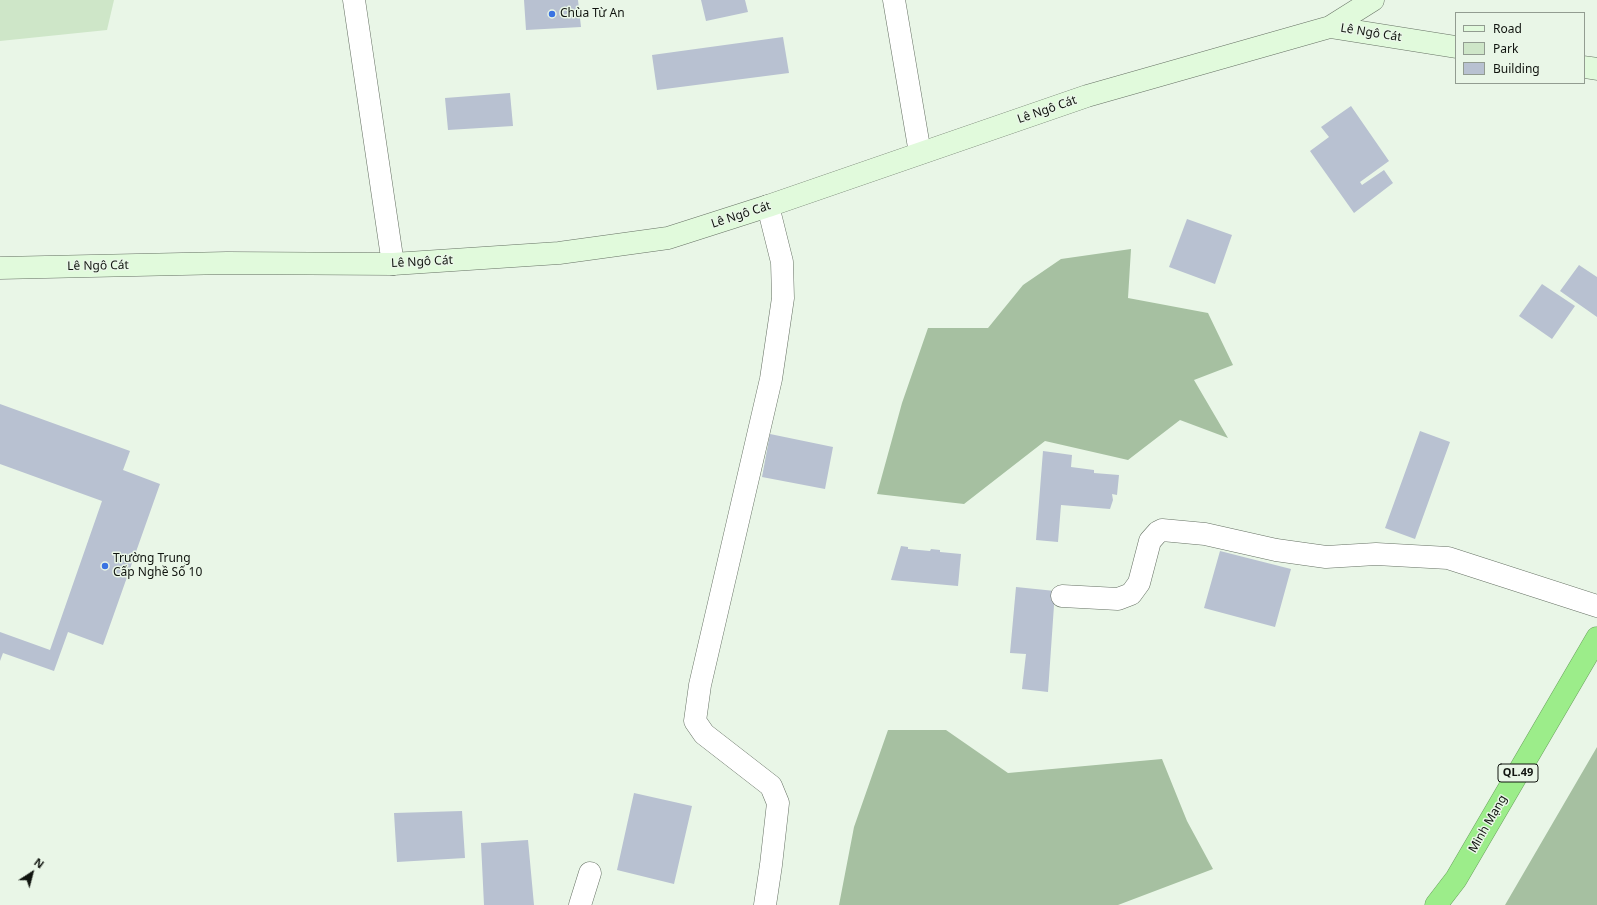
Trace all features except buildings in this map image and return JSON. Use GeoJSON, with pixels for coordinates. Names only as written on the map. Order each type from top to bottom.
{"type":"FeatureCollection","features":[{"type":"Feature","properties":{"kind":"highway","name":"Minh Mạng"},"geometry":{"type":"LineString","coordinates":[[1436,905],[1456,879],[1597,638]]}},
{"type":"Feature","properties":{"kind":"street"},"geometry":{"type":"LineString","coordinates":[[354,0],[393,264]]}},
{"type":"Feature","properties":{"kind":"street"},"geometry":{"type":"LineString","coordinates":[[894,0],[920,154]]}},
{"type":"Feature","properties":{"kind":"street"},"geometry":{"type":"LineString","coordinates":[[1330,27],[1373,0]]}},
{"type":"Feature","properties":{"kind":"street","name":"Lê Ngô Cát"},"geometry":{"type":"LineString","coordinates":[[0,268],[227,263],[393,264],[559,253],[668,238],[768,206],[1087,96],[1330,27],[1455,47]]}},
{"type":"Feature","properties":{"kind":"street"},"geometry":{"type":"LineString","coordinates":[[1585,67],[1597,69]]}},
{"type":"Feature","properties":{"kind":"street"},"geometry":{"type":"LineString","coordinates":[[765,905],[778,803],[772,786],[704,734],[695,721],[700,685],[771,379],[783,298],[782,262],[768,206]]}},
{"type":"Feature","properties":{"kind":"street"},"geometry":{"type":"LineString","coordinates":[[1062,596],[1118,599],[1131,594],[1139,583],[1150,541],[1158,532],[1162,530],[1205,534],[1276,550],[1326,557],[1376,554],[1448,558],[1597,606]]}},
{"type":"Feature","properties":{"kind":"street"},"geometry":{"type":"LineString","coordinates":[[580,905],[590,874]]}},
{"type":"Feature","properties":{"kind":"green space"},"geometry":{"type":"Polygon","coordinates":[[[0,0],[114,0],[107,30],[0,41],[0,0]]]}},
{"type":"Feature","properties":{"kind":"green space"},"geometry":{"type":"Polygon","coordinates":[[[1131,249],[1128,298],[1208,313],[1233,365],[1194,380],[1228,438],[1180,420],[1128,460],[1045,441],[964,504],[877,494],[902,403],[928,328],[988,328],[1023,285],[1061,259],[1131,249]]]}},
{"type":"Feature","properties":{"kind":"green space"},"geometry":{"type":"Polygon","coordinates":[[[888,730],[946,730],[1008,773],[1162,759],[1187,821],[1213,869],[1118,905],[839,905],[854,827],[888,730]]]}},
{"type":"Feature","properties":{"kind":"green space"},"geometry":{"type":"Polygon","coordinates":[[[1597,747],[1597,905],[1505,905],[1597,747]]]}},
{"type":"Feature","properties":{"kind":"place","name":"Chùa Từ An"},"geometry":{"type":"Point","coordinates":[552,14]}},
{"type":"Feature","properties":{"kind":"place","name":"Trường Trung Cấp Nghề Số 10"},"geometry":{"type":"Point","coordinates":[105,566]}}]}
